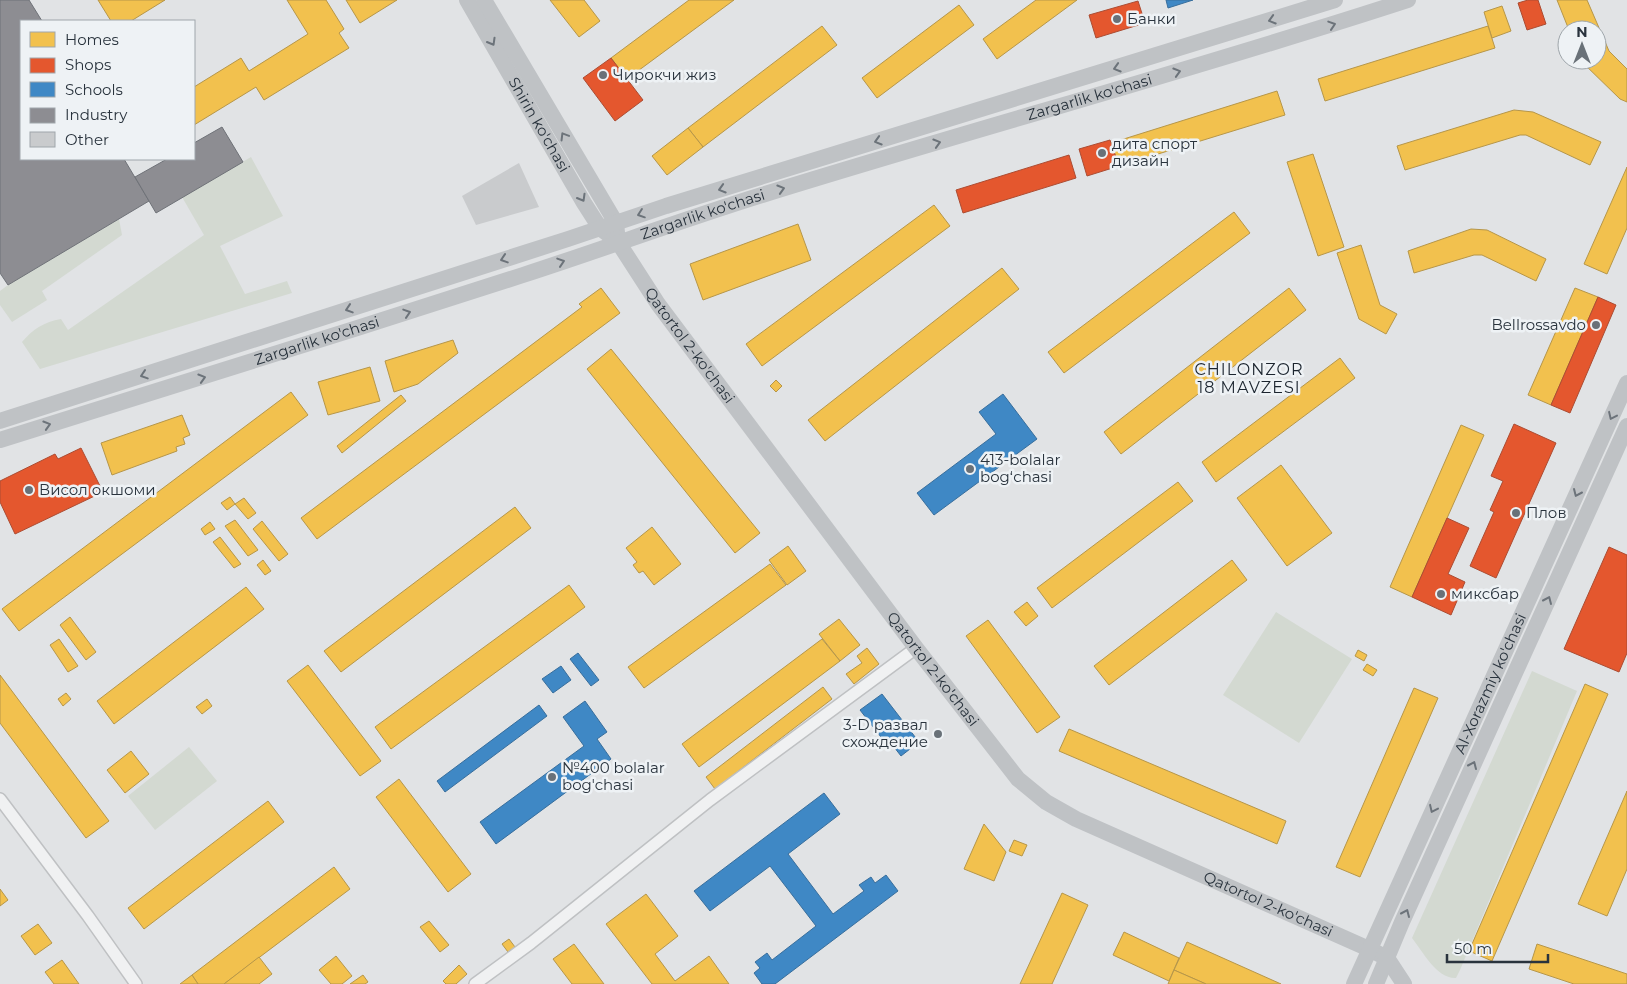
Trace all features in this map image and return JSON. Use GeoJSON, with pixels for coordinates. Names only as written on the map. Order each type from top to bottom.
{"type":"FeatureCollection","features":[{"type":"Feature","properties":{"kind":"main road","name":"Shirin ko'chasi"},"geometry":{"type":"LineString","coordinates":[[467,0],[618,242]]}},
{"type":"Feature","properties":{"kind":"main road","name":"Shirin ko'chasi"},"geometry":{"type":"LineString","coordinates":[[484,0],[608,226]]}},
{"type":"Feature","properties":{"kind":"main road","name":"Zargarlik ko'chasi"},"geometry":{"type":"LineString","coordinates":[[0,420],[675,203],[1335,0]]}},
{"type":"Feature","properties":{"kind":"main road","name":"Zargarlik ko'chasi"},"geometry":{"type":"LineString","coordinates":[[0,440],[295,349],[557,264],[764,194],[1287,39],[1408,0]]}},
{"type":"Feature","properties":{"kind":"main road","name":"Qatortol 2-ko'chasi"},"geometry":{"type":"LineString","coordinates":[[618,242],[658,304],[916,648],[1018,779],[1046,802],[1076,819],[1387,958]]}},
{"type":"Feature","properties":{"kind":"main road","name":"Al-Xorazmiy ko'chasi"},"geometry":{"type":"LineString","coordinates":[[1355,982],[1627,383]]}},
{"type":"Feature","properties":{"kind":"main road","name":"Al-Xorazmiy ko'chasi"},"geometry":{"type":"LineString","coordinates":[[1376,984],[1627,426]]}},
{"type":"Feature","properties":{"kind":"main road"},"geometry":{"type":"LineString","coordinates":[[1355,982],[1387,958]]}},
{"type":"Feature","properties":{"kind":"main road"},"geometry":{"type":"LineString","coordinates":[[1387,958],[1391,984]]}},
{"type":"Feature","properties":{"kind":"main road"},"geometry":{"type":"LineString","coordinates":[[1387,958],[1404,984]]}},
{"type":"Feature","properties":{"kind":"street"},"geometry":{"type":"LineString","coordinates":[[475,984],[531,943],[710,800],[916,648]]}},
{"type":"Feature","properties":{"kind":"street"},"geometry":{"type":"LineString","coordinates":[[0,799],[88,916],[136,984]]}},
{"type":"Feature","properties":{"kind":"shaded area"},"geometry":{"type":"Polygon","coordinates":[[[251,157],[283,216],[220,246],[245,294],[287,281],[292,293],[40,369],[22,342],[26,337],[44,324],[61,319],[68,330],[204,235],[182,197],[251,157]]]}},
{"type":"Feature","properties":{"kind":"shaded area"},"geometry":{"type":"Polygon","coordinates":[[[119,219],[122,235],[42,291],[47,300],[12,322],[0,305],[0,291],[119,219]]]}},
{"type":"Feature","properties":{"kind":"shaded area"},"geometry":{"type":"Polygon","coordinates":[[[1276,612],[1352,659],[1299,743],[1223,695],[1276,612]]]}},
{"type":"Feature","properties":{"kind":"shaded area"},"geometry":{"type":"Polygon","coordinates":[[[1532,671],[1577,691],[1460,970],[1456,978],[1449,977],[1431,964],[1412,938],[1532,671]]]}},
{"type":"Feature","properties":{"kind":"shaded area"},"geometry":{"type":"Polygon","coordinates":[[[189,747],[217,781],[155,830],[128,796],[189,747]]]}},
{"type":"Feature","properties":{"kind":"building: Homes"},"geometry":{"type":"Polygon","coordinates":[[[98,0],[165,0],[133,20],[110,20],[98,0]]]}},
{"type":"Feature","properties":{"kind":"building: Homes"},"geometry":{"type":"Polygon","coordinates":[[[287,0],[326,0],[344,29],[339,33],[349,48],[264,100],[256,87],[195,124],[195,86],[241,58],[249,71],[308,34],[287,0]]]}},
{"type":"Feature","properties":{"kind":"building: Homes"},"geometry":{"type":"Polygon","coordinates":[[[346,0],[397,0],[360,23],[346,0]]]}},
{"type":"Feature","properties":{"kind":"building: Homes"},"geometry":{"type":"Polygon","coordinates":[[[550,0],[584,0],[600,21],[579,37],[550,0]]]}},
{"type":"Feature","properties":{"kind":"building: Homes"},"geometry":{"type":"Polygon","coordinates":[[[689,0],[734,0],[627,79],[611,58],[689,0]]]}},
{"type":"Feature","properties":{"kind":"building: Homes"},"geometry":{"type":"Polygon","coordinates":[[[1036,0],[1077,0],[997,59],[983,39],[1036,0]]]}},
{"type":"Feature","properties":{"kind":"building: Homes"},"geometry":{"type":"Polygon","coordinates":[[[1557,0],[1587,0],[1596,20],[1565,20],[1557,0]]]}},
{"type":"Feature","properties":{"kind":"building: Homes"},"geometry":{"type":"Polygon","coordinates":[[[959,5],[974,25],[877,98],[862,78],[959,5]]]}},
{"type":"Feature","properties":{"kind":"building: Homes"},"geometry":{"type":"Polygon","coordinates":[[[1502,6],[1511,31],[1492,38],[1484,12],[1502,6]]]}},
{"type":"Feature","properties":{"kind":"building: Homes"},"geometry":{"type":"Polygon","coordinates":[[[822,26],[837,45],[703,147],[688,128],[822,26]]]}},
{"type":"Feature","properties":{"kind":"building: Homes"},"geometry":{"type":"Polygon","coordinates":[[[1488,26],[1495,48],[1325,101],[1318,79],[1488,26]]]}},
{"type":"Feature","properties":{"kind":"building: Homes"},"geometry":{"type":"Polygon","coordinates":[[[1607,46],[1609,51],[1627,69],[1627,102],[1620,99],[1590,70],[1607,70],[1607,46]]]}},
{"type":"Feature","properties":{"kind":"building: Homes"},"geometry":{"type":"Polygon","coordinates":[[[1277,91],[1285,115],[1119,166],[1111,143],[1277,91]]]}},
{"type":"Feature","properties":{"kind":"building: Homes"},"geometry":{"type":"Polygon","coordinates":[[[1514,110],[1533,112],[1601,142],[1590,165],[1526,135],[1520,135],[1405,170],[1397,146],[1514,110]]]}},
{"type":"Feature","properties":{"kind":"building: Homes"},"geometry":{"type":"Polygon","coordinates":[[[688,128],[703,147],[667,175],[652,156],[688,128]]]}},
{"type":"Feature","properties":{"kind":"building: Homes"},"geometry":{"type":"Polygon","coordinates":[[[1313,154],[1344,247],[1318,256],[1287,162],[1313,154]]]}},
{"type":"Feature","properties":{"kind":"building: Homes"},"geometry":{"type":"Polygon","coordinates":[[[1627,167],[1627,228],[1607,274],[1584,264],[1627,167]]]}},
{"type":"Feature","properties":{"kind":"building: Homes"},"geometry":{"type":"Polygon","coordinates":[[[934,205],[950,226],[762,366],[746,344],[934,205]]]}},
{"type":"Feature","properties":{"kind":"building: Homes"},"geometry":{"type":"Polygon","coordinates":[[[1234,212],[1250,233],[1064,373],[1048,352],[1234,212]]]}},
{"type":"Feature","properties":{"kind":"building: Homes"},"geometry":{"type":"Polygon","coordinates":[[[798,224],[811,260],[703,300],[690,264],[798,224]]]}},
{"type":"Feature","properties":{"kind":"building: Homes"},"geometry":{"type":"Polygon","coordinates":[[[1471,229],[1487,230],[1546,259],[1536,281],[1482,255],[1474,255],[1414,273],[1408,251],[1471,229]]]}},
{"type":"Feature","properties":{"kind":"building: Homes"},"geometry":{"type":"Polygon","coordinates":[[[1361,245],[1380,305],[1397,314],[1386,334],[1359,319],[1337,253],[1361,245]]]}},
{"type":"Feature","properties":{"kind":"building: Homes"},"geometry":{"type":"Polygon","coordinates":[[[1002,268],[1019,289],[825,441],[808,420],[1002,268]]]}},
{"type":"Feature","properties":{"kind":"building: Homes"},"geometry":{"type":"Polygon","coordinates":[[[601,288],[620,313],[317,539],[301,518],[582,307],[579,304],[601,288]]]}},
{"type":"Feature","properties":{"kind":"building: Homes"},"geometry":{"type":"Polygon","coordinates":[[[1289,288],[1306,310],[1121,454],[1104,432],[1289,288]]]}},
{"type":"Feature","properties":{"kind":"building: Homes"},"geometry":{"type":"Polygon","coordinates":[[[1575,288],[1598,297],[1551,405],[1528,395],[1575,288]]]}},
{"type":"Feature","properties":{"kind":"building: Homes"},"geometry":{"type":"Polygon","coordinates":[[[453,340],[458,353],[418,384],[394,392],[385,361],[453,340]]]}},
{"type":"Feature","properties":{"kind":"building: Homes"},"geometry":{"type":"Polygon","coordinates":[[[611,349],[760,533],[735,553],[587,369],[611,349]]]}},
{"type":"Feature","properties":{"kind":"building: Homes"},"geometry":{"type":"Polygon","coordinates":[[[1340,358],[1355,378],[1216,482],[1202,462],[1340,358]]]}},
{"type":"Feature","properties":{"kind":"building: Homes"},"geometry":{"type":"Polygon","coordinates":[[[370,367],[380,401],[328,415],[318,382],[370,367]]]}},
{"type":"Feature","properties":{"kind":"building: Homes"},"geometry":{"type":"Polygon","coordinates":[[[776,380],[782,386],[776,392],[770,386],[776,380]]]}},
{"type":"Feature","properties":{"kind":"building: Homes"},"geometry":{"type":"Polygon","coordinates":[[[291,392],[308,415],[19,631],[2,609],[291,392]]]}},
{"type":"Feature","properties":{"kind":"building: Homes"},"geometry":{"type":"Polygon","coordinates":[[[401,395],[406,401],[342,453],[337,446],[401,395]]]}},
{"type":"Feature","properties":{"kind":"building: Homes"},"geometry":{"type":"Polygon","coordinates":[[[182,415],[190,435],[183,438],[185,444],[176,447],[177,451],[112,475],[101,443],[182,415]]]}},
{"type":"Feature","properties":{"kind":"building: Homes"},"geometry":{"type":"Polygon","coordinates":[[[1461,425],[1484,435],[1412,597],[1390,587],[1461,425]]]}},
{"type":"Feature","properties":{"kind":"building: Homes"},"geometry":{"type":"Polygon","coordinates":[[[1281,465],[1332,533],[1287,566],[1237,498],[1281,465]]]}},
{"type":"Feature","properties":{"kind":"building: Homes"},"geometry":{"type":"Polygon","coordinates":[[[1178,482],[1193,501],[1052,608],[1037,588],[1178,482]]]}},
{"type":"Feature","properties":{"kind":"building: Homes"},"geometry":{"type":"Polygon","coordinates":[[[230,497],[235,504],[227,510],[221,503],[230,497]]]}},
{"type":"Feature","properties":{"kind":"building: Homes"},"geometry":{"type":"Polygon","coordinates":[[[244,498],[256,513],[248,519],[235,504],[244,498]]]}},
{"type":"Feature","properties":{"kind":"building: Homes"},"geometry":{"type":"Polygon","coordinates":[[[515,507],[531,528],[341,672],[324,651],[515,507]]]}},
{"type":"Feature","properties":{"kind":"building: Homes"},"geometry":{"type":"Polygon","coordinates":[[[235,520],[258,550],[248,556],[225,526],[235,520]]]}},
{"type":"Feature","properties":{"kind":"building: Homes"},"geometry":{"type":"Polygon","coordinates":[[[262,521],[288,554],[279,561],[253,529],[262,521]]]}},
{"type":"Feature","properties":{"kind":"building: Homes"},"geometry":{"type":"Polygon","coordinates":[[[210,522],[215,529],[205,535],[201,529],[210,522]]]}},
{"type":"Feature","properties":{"kind":"building: Homes"},"geometry":{"type":"Polygon","coordinates":[[[652,527],[681,564],[654,585],[643,571],[639,573],[633,565],[637,562],[626,548],[652,527]]]}},
{"type":"Feature","properties":{"kind":"building: Homes"},"geometry":{"type":"Polygon","coordinates":[[[220,537],[241,564],[234,568],[213,542],[220,537]]]}},
{"type":"Feature","properties":{"kind":"building: Homes"},"geometry":{"type":"Polygon","coordinates":[[[788,546],[806,571],[787,585],[769,560],[788,546]]]}},
{"type":"Feature","properties":{"kind":"building: Homes"},"geometry":{"type":"Polygon","coordinates":[[[263,560],[271,571],[265,575],[257,565],[263,560]]]}},
{"type":"Feature","properties":{"kind":"building: Homes"},"geometry":{"type":"Polygon","coordinates":[[[1232,560],[1247,580],[1109,685],[1094,666],[1232,560]]]}},
{"type":"Feature","properties":{"kind":"building: Homes"},"geometry":{"type":"Polygon","coordinates":[[[770,564],[786,585],[644,688],[628,667],[770,564]]]}},
{"type":"Feature","properties":{"kind":"building: Homes"},"geometry":{"type":"Polygon","coordinates":[[[569,585],[585,607],[391,749],[375,727],[569,585]]]}},
{"type":"Feature","properties":{"kind":"building: Homes"},"geometry":{"type":"Polygon","coordinates":[[[246,587],[264,609],[114,724],[97,701],[246,587]]]}},
{"type":"Feature","properties":{"kind":"building: Homes"},"geometry":{"type":"Polygon","coordinates":[[[1027,602],[1038,616],[1026,626],[1014,612],[1027,602]]]}},
{"type":"Feature","properties":{"kind":"building: Homes"},"geometry":{"type":"Polygon","coordinates":[[[70,617],[96,652],[86,660],[60,625],[70,617]]]}},
{"type":"Feature","properties":{"kind":"building: Homes"},"geometry":{"type":"Polygon","coordinates":[[[839,619],[860,645],[840,661],[819,634],[839,619]]]}},
{"type":"Feature","properties":{"kind":"building: Homes"},"geometry":{"type":"Polygon","coordinates":[[[988,620],[1060,717],[1037,733],[966,636],[988,620]]]}},
{"type":"Feature","properties":{"kind":"building: Homes"},"geometry":{"type":"Polygon","coordinates":[[[59,639],[78,666],[68,672],[50,645],[59,639]]]}},
{"type":"Feature","properties":{"kind":"building: Homes"},"geometry":{"type":"Polygon","coordinates":[[[822,639],[840,661],[699,767],[682,744],[822,639]]]}},
{"type":"Feature","properties":{"kind":"building: Homes"},"geometry":{"type":"Polygon","coordinates":[[[867,648],[879,664],[854,684],[846,674],[862,663],[857,656],[867,648]]]}},
{"type":"Feature","properties":{"kind":"building: Homes"},"geometry":{"type":"Polygon","coordinates":[[[1358,650],[1367,655],[1364,661],[1355,656],[1358,650]]]}},
{"type":"Feature","properties":{"kind":"building: Homes"},"geometry":{"type":"Polygon","coordinates":[[[1367,664],[1377,670],[1373,676],[1363,670],[1367,664]]]}},
{"type":"Feature","properties":{"kind":"building: Homes"},"geometry":{"type":"Polygon","coordinates":[[[308,665],[381,761],[360,776],[287,681],[308,665]]]}},
{"type":"Feature","properties":{"kind":"building: Homes"},"geometry":{"type":"Polygon","coordinates":[[[0,675],[109,821],[86,838],[0,723],[0,675]]]}},
{"type":"Feature","properties":{"kind":"building: Homes"},"geometry":{"type":"Polygon","coordinates":[[[1585,684],[1608,694],[1492,961],[1469,951],[1585,684]]]}},
{"type":"Feature","properties":{"kind":"building: Homes"},"geometry":{"type":"Polygon","coordinates":[[[823,687],[832,699],[715,789],[706,777],[823,687]]]}},
{"type":"Feature","properties":{"kind":"building: Homes"},"geometry":{"type":"Polygon","coordinates":[[[1414,688],[1438,698],[1360,877],[1336,867],[1414,688]]]}},
{"type":"Feature","properties":{"kind":"building: Homes"},"geometry":{"type":"Polygon","coordinates":[[[66,693],[71,699],[63,706],[58,699],[66,693]]]}},
{"type":"Feature","properties":{"kind":"building: Homes"},"geometry":{"type":"Polygon","coordinates":[[[207,699],[212,706],[202,714],[196,707],[207,699]]]}},
{"type":"Feature","properties":{"kind":"building: Homes"},"geometry":{"type":"Polygon","coordinates":[[[1069,729],[1286,821],[1277,844],[1059,751],[1069,729]]]}},
{"type":"Feature","properties":{"kind":"building: Homes"},"geometry":{"type":"Polygon","coordinates":[[[131,751],[149,774],[125,793],[107,770],[131,751]]]}},
{"type":"Feature","properties":{"kind":"building: Homes"},"geometry":{"type":"Polygon","coordinates":[[[399,779],[471,874],[448,892],[376,797],[399,779]]]}},
{"type":"Feature","properties":{"kind":"building: Homes"},"geometry":{"type":"Polygon","coordinates":[[[1627,791],[1627,869],[1607,916],[1578,904],[1627,791]]]}},
{"type":"Feature","properties":{"kind":"building: Homes"},"geometry":{"type":"Polygon","coordinates":[[[268,801],[284,822],[144,929],[128,908],[268,801]]]}},
{"type":"Feature","properties":{"kind":"building: Homes"},"geometry":{"type":"Polygon","coordinates":[[[984,824],[1006,852],[994,881],[964,869],[984,824]]]}},
{"type":"Feature","properties":{"kind":"building: Homes"},"geometry":{"type":"Polygon","coordinates":[[[1014,840],[1027,845],[1022,856],[1009,851],[1014,840]]]}},
{"type":"Feature","properties":{"kind":"building: Homes"},"geometry":{"type":"Polygon","coordinates":[[[334,867],[350,889],[224,984],[198,984],[192,975],[334,867]]]}},
{"type":"Feature","properties":{"kind":"building: Homes"},"geometry":{"type":"Polygon","coordinates":[[[0,889],[8,900],[0,906],[0,889]]]}},
{"type":"Feature","properties":{"kind":"building: Homes"},"geometry":{"type":"Polygon","coordinates":[[[1062,893],[1088,905],[1052,984],[1020,984],[1062,893]]]}},
{"type":"Feature","properties":{"kind":"building: Homes"},"geometry":{"type":"Polygon","coordinates":[[[646,894],[678,936],[655,954],[675,981],[709,956],[729,984],[652,984],[606,924],[646,894]]]}},
{"type":"Feature","properties":{"kind":"building: Homes"},"geometry":{"type":"Polygon","coordinates":[[[429,921],[449,945],[440,952],[420,927],[429,921]]]}},
{"type":"Feature","properties":{"kind":"building: Homes"},"geometry":{"type":"Polygon","coordinates":[[[38,924],[52,943],[35,955],[21,936],[38,924]]]}},
{"type":"Feature","properties":{"kind":"building: Homes"},"geometry":{"type":"Polygon","coordinates":[[[1124,932],[1179,958],[1169,981],[1113,955],[1124,932]]]}},
{"type":"Feature","properties":{"kind":"building: Homes"},"geometry":{"type":"Polygon","coordinates":[[[509,939],[515,947],[508,952],[502,944],[509,939]]]}},
{"type":"Feature","properties":{"kind":"building: Homes"},"geometry":{"type":"Polygon","coordinates":[[[1187,942],[1281,984],[1206,984],[1174,970],[1187,942]]]}},
{"type":"Feature","properties":{"kind":"building: Homes"},"geometry":{"type":"Polygon","coordinates":[[[574,944],[604,984],[572,984],[553,959],[574,944]]]}},
{"type":"Feature","properties":{"kind":"building: Homes"},"geometry":{"type":"Polygon","coordinates":[[[1537,944],[1627,974],[1627,984],[1574,984],[1529,969],[1537,944]]]}},
{"type":"Feature","properties":{"kind":"building: Homes"},"geometry":{"type":"Polygon","coordinates":[[[336,956],[352,976],[342,984],[331,984],[319,970],[336,956]]]}},
{"type":"Feature","properties":{"kind":"building: Homes"},"geometry":{"type":"Polygon","coordinates":[[[259,957],[272,974],[259,984],[224,984],[259,957]]]}},
{"type":"Feature","properties":{"kind":"building: Homes"},"geometry":{"type":"Polygon","coordinates":[[[62,960],[79,984],[54,984],[45,972],[62,960]]]}},
{"type":"Feature","properties":{"kind":"building: Homes"},"geometry":{"type":"Polygon","coordinates":[[[459,965],[467,974],[456,984],[446,984],[443,981],[459,965]]]}},
{"type":"Feature","properties":{"kind":"building: Homes"},"geometry":{"type":"Polygon","coordinates":[[[1174,970],[1206,984],[1168,984],[1174,970]]]}},
{"type":"Feature","properties":{"kind":"building: Homes"},"geometry":{"type":"Polygon","coordinates":[[[192,975],[198,984],[180,984],[192,975]]]}},
{"type":"Feature","properties":{"kind":"building: Homes"},"geometry":{"type":"Polygon","coordinates":[[[363,975],[368,982],[365,984],[350,984],[363,975]]]}},
{"type":"Feature","properties":{"kind":"building: Shops"},"geometry":{"type":"Polygon","coordinates":[[[1538,0],[1546,24],[1527,30],[1518,3],[1538,0]]]}},
{"type":"Feature","properties":{"kind":"building: Shops","name":"Банки"},"geometry":{"type":"Polygon","coordinates":[[[1138,1],[1145,23],[1096,38],[1089,15],[1138,1]]]}},
{"type":"Feature","properties":{"kind":"building: Shops"},"geometry":{"type":"Polygon","coordinates":[[[611,58],[643,100],[615,121],[583,78],[611,58]]]}},
{"type":"Feature","properties":{"kind":"building: Shops"},"geometry":{"type":"Polygon","coordinates":[[[1110,140],[1119,166],[1087,176],[1079,149],[1110,140]]]}},
{"type":"Feature","properties":{"kind":"building: Shops"},"geometry":{"type":"Polygon","coordinates":[[[1069,155],[1076,178],[963,213],[956,190],[1069,155]]]}},
{"type":"Feature","properties":{"kind":"building: Shops"},"geometry":{"type":"Polygon","coordinates":[[[1598,297],[1616,305],[1570,413],[1551,405],[1598,297]]]}},
{"type":"Feature","properties":{"kind":"building: Shops"},"geometry":{"type":"Polygon","coordinates":[[[1514,424],[1556,443],[1496,578],[1470,566],[1494,512],[1490,510],[1503,481],[1491,476],[1514,424]]]}},
{"type":"Feature","properties":{"kind":"building: Shops"},"geometry":{"type":"Polygon","coordinates":[[[81,448],[103,492],[15,534],[0,502],[0,481],[55,454],[58,459],[81,448]]]}},
{"type":"Feature","properties":{"kind":"building: Shops"},"geometry":{"type":"Polygon","coordinates":[[[1447,518],[1469,528],[1448,574],[1465,582],[1451,615],[1412,597],[1447,518]]]}},
{"type":"Feature","properties":{"kind":"building: Shops"},"geometry":{"type":"Polygon","coordinates":[[[1609,547],[1627,555],[1627,653],[1619,672],[1564,649],[1609,547]]]}},
{"type":"Feature","properties":{"kind":"building: Schools"},"geometry":{"type":"Polygon","coordinates":[[[1166,0],[1193,0],[1168,8],[1166,0]]]}},
{"type":"Feature","properties":{"kind":"building: Schools"},"geometry":{"type":"Polygon","coordinates":[[[1003,394],[1037,439],[934,515],[917,493],[996,434],[979,412],[1003,394]]]}},
{"type":"Feature","properties":{"kind":"building: Schools"},"geometry":{"type":"Polygon","coordinates":[[[578,653],[599,680],[591,686],[570,659],[578,653]]]}},
{"type":"Feature","properties":{"kind":"building: Schools"},"geometry":{"type":"Polygon","coordinates":[[[561,666],[571,680],[553,693],[542,679],[561,666]]]}},
{"type":"Feature","properties":{"kind":"building: Schools"},"geometry":{"type":"Polygon","coordinates":[[[882,694],[919,742],[901,756],[887,738],[884,741],[860,710],[882,694]]]}},
{"type":"Feature","properties":{"kind":"building: Schools"},"geometry":{"type":"Polygon","coordinates":[[[585,701],[607,732],[597,739],[611,759],[496,844],[480,822],[584,746],[563,717],[585,701]]]}},
{"type":"Feature","properties":{"kind":"building: Schools"},"geometry":{"type":"Polygon","coordinates":[[[539,705],[547,716],[445,792],[437,781],[539,705]]]}},
{"type":"Feature","properties":{"kind":"building: Schools"},"geometry":{"type":"Polygon","coordinates":[[[824,793],[840,814],[788,854],[833,914],[864,891],[859,885],[871,877],[875,883],[886,875],[898,891],[775,984],[762,984],[754,973],[760,968],[755,962],[767,953],[772,960],[816,926],[770,866],[710,911],[694,891],[824,793]]]}},
{"type":"Feature","properties":{"kind":"building: Industry"},"geometry":{"type":"Polygon","coordinates":[[[0,0],[29,0],[41,20],[20,20],[20,160],[125,160],[149,201],[8,285],[0,273],[0,0]]]}},
{"type":"Feature","properties":{"kind":"building: Industry"},"geometry":{"type":"Polygon","coordinates":[[[222,127],[243,162],[156,213],[135,177],[165,160],[195,160],[195,142],[222,127]]]}},
{"type":"Feature","properties":{"kind":"building: Other"},"geometry":{"type":"Polygon","coordinates":[[[519,163],[539,207],[476,225],[462,196],[519,163]]]}},
{"type":"Feature","properties":{"kind":"place","name":"Банки"},"geometry":{"type":"Point","coordinates":[1117,19]}},
{"type":"Feature","properties":{"kind":"place","name":"Чирокчи жиз"},"geometry":{"type":"Point","coordinates":[603,75]}},
{"type":"Feature","properties":{"kind":"place","name":"дита спорт дизайн"},"geometry":{"type":"Point","coordinates":[1102,153]}},
{"type":"Feature","properties":{"kind":"place","name":"Bellrossavdo"},"geometry":{"type":"Point","coordinates":[1596,325]}},
{"type":"Feature","properties":{"kind":"place","name":"413-bolalar bogʻchasi"},"geometry":{"type":"Point","coordinates":[970,469]}},
{"type":"Feature","properties":{"kind":"place","name":"Висол окшоми"},"geometry":{"type":"Point","coordinates":[29,490]}},
{"type":"Feature","properties":{"kind":"place","name":"Плов"},"geometry":{"type":"Point","coordinates":[1516,513]}},
{"type":"Feature","properties":{"kind":"place","name":"миксбар"},"geometry":{"type":"Point","coordinates":[1441,594]}},
{"type":"Feature","properties":{"kind":"place","name":"3-D развал схождение"},"geometry":{"type":"Point","coordinates":[938,734]}},
{"type":"Feature","properties":{"kind":"place","name":"№400 bolalar bog'chasi"},"geometry":{"type":"Point","coordinates":[552,777]}},
{"type":"Feature","properties":{"kind":"district","name":"CHILONZOR 18 MAVZESI"},"geometry":{"type":"Point","coordinates":[1249,378]}}]}
